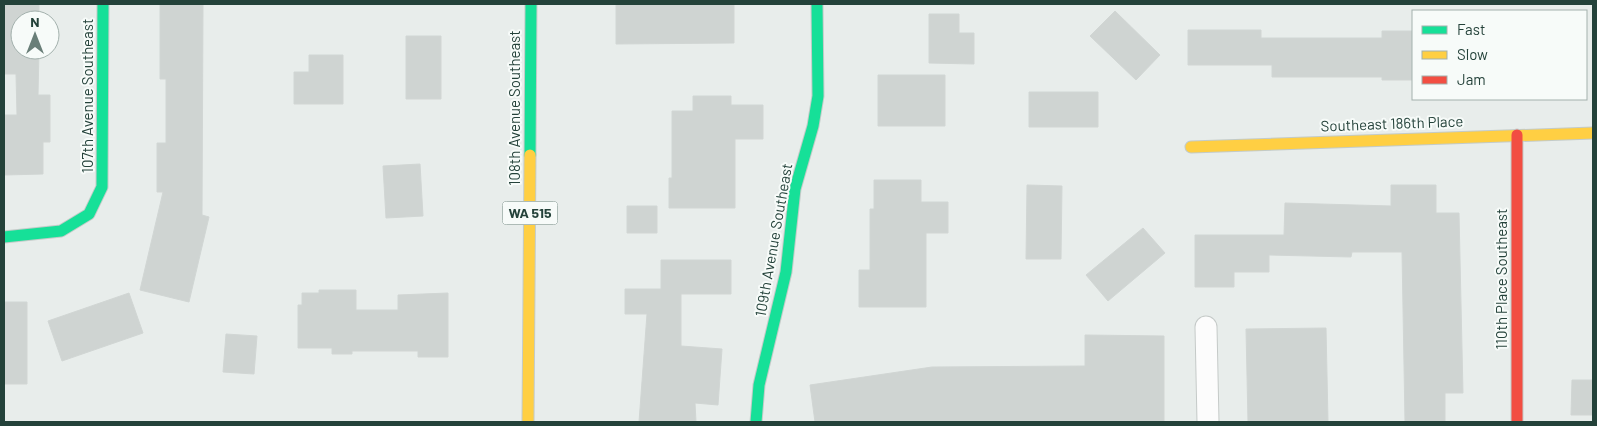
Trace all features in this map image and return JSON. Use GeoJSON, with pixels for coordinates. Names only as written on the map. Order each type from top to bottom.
{"type":"FeatureCollection","features":[{"type":"Feature","properties":{"kind":"street","name":"107th Avenue Southeast"},"geometry":{"type":"LineString","coordinates":[[4,237],[30,236],[61,231],[89,214],[102,187],[103,4]]}},
{"type":"Feature","properties":{"kind":"street","name":"108th Avenue Southeast"},"geometry":{"type":"LineString","coordinates":[[528,422],[531,4]]}},
{"type":"Feature","properties":{"kind":"street","name":"109th Avenue Southeast"},"geometry":{"type":"LineString","coordinates":[[756,422],[759,385],[786,272],[795,189],[814,119],[818,96],[817,4]]}},
{"type":"Feature","properties":{"kind":"street","name":"Southeast 186th Place"},"geometry":{"type":"LineString","coordinates":[[1191,147],[1593,133]]}},
{"type":"Feature","properties":{"kind":"street","name":"110th Place Southeast"},"geometry":{"type":"LineString","coordinates":[[1517,135],[1517,422]]}},
{"type":"Feature","properties":{"kind":"street"},"geometry":{"type":"LineString","coordinates":[[1206,327],[1208,422]]}},
{"type":"Feature","properties":{"kind":"building"},"geometry":{"type":"Polygon","coordinates":[[[4,4],[39,4],[39,10],[10,10],[10,60],[39,60],[38,95],[50,95],[50,142],[43,142],[43,174],[4,175],[4,115],[17,115],[16,74],[4,74],[4,4]]]}},
{"type":"Feature","properties":{"kind":"building"},"geometry":{"type":"Polygon","coordinates":[[[160,4],[203,4],[202,215],[209,217],[189,302],[140,290],[163,192],[157,192],[157,143],[166,143],[166,79],[160,79],[160,4]]]}},
{"type":"Feature","properties":{"kind":"building"},"geometry":{"type":"Polygon","coordinates":[[[616,4],[734,4],[734,43],[616,44],[616,4]]]}},
{"type":"Feature","properties":{"kind":"building"},"geometry":{"type":"Polygon","coordinates":[[[1115,11],[1160,55],[1136,80],[1090,36],[1115,11]]]}},
{"type":"Feature","properties":{"kind":"building"},"geometry":{"type":"Polygon","coordinates":[[[929,14],[959,14],[959,33],[974,33],[974,64],[929,63],[929,14]]]}},
{"type":"Feature","properties":{"kind":"building"},"geometry":{"type":"Polygon","coordinates":[[[1188,30],[1261,30],[1261,38],[1382,38],[1382,31],[1412,31],[1412,80],[1382,80],[1382,77],[1272,77],[1272,65],[1188,65],[1188,30]]]}},
{"type":"Feature","properties":{"kind":"building"},"geometry":{"type":"Polygon","coordinates":[[[406,36],[441,36],[441,99],[406,99],[406,36]]]}},
{"type":"Feature","properties":{"kind":"building"},"geometry":{"type":"Polygon","coordinates":[[[309,55],[343,55],[343,104],[294,104],[294,72],[309,72],[309,55]]]}},
{"type":"Feature","properties":{"kind":"building"},"geometry":{"type":"Polygon","coordinates":[[[878,75],[945,75],[945,126],[878,126],[878,75]]]}},
{"type":"Feature","properties":{"kind":"building"},"geometry":{"type":"Polygon","coordinates":[[[1029,92],[1098,92],[1098,127],[1029,127],[1029,92]]]}},
{"type":"Feature","properties":{"kind":"building"},"geometry":{"type":"Polygon","coordinates":[[[693,96],[731,96],[731,105],[763,105],[763,139],[735,139],[735,208],[669,208],[669,178],[672,178],[672,111],[693,111],[693,96]]]}},
{"type":"Feature","properties":{"kind":"building"},"geometry":{"type":"Polygon","coordinates":[[[420,164],[423,216],[386,218],[383,166],[420,164]]]}},
{"type":"Feature","properties":{"kind":"building"},"geometry":{"type":"Polygon","coordinates":[[[874,180],[921,180],[921,202],[948,202],[948,233],[926,233],[926,307],[859,307],[859,270],[870,270],[870,209],[874,209],[874,180]]]}},
{"type":"Feature","properties":{"kind":"building"},"geometry":{"type":"Polygon","coordinates":[[[1027,185],[1062,186],[1061,259],[1026,259],[1027,185]]]}},
{"type":"Feature","properties":{"kind":"building"},"geometry":{"type":"Polygon","coordinates":[[[1391,185],[1436,185],[1436,213],[1459,213],[1463,393],[1445,393],[1445,422],[1405,422],[1402,252],[1352,252],[1351,257],[1269,255],[1269,272],[1234,272],[1234,287],[1195,287],[1195,235],[1284,235],[1285,203],[1391,206],[1391,185]]]}},
{"type":"Feature","properties":{"kind":"building"},"geometry":{"type":"Polygon","coordinates":[[[627,206],[657,206],[657,233],[627,233],[627,206]]]}},
{"type":"Feature","properties":{"kind":"building"},"geometry":{"type":"Polygon","coordinates":[[[1143,228],[1165,253],[1108,301],[1086,275],[1143,228]]]}},
{"type":"Feature","properties":{"kind":"building"},"geometry":{"type":"Polygon","coordinates":[[[661,260],[731,260],[731,294],[681,294],[681,346],[722,349],[718,405],[695,403],[696,422],[639,422],[647,314],[625,314],[625,289],[661,289],[661,260]]]}},
{"type":"Feature","properties":{"kind":"building"},"geometry":{"type":"Polygon","coordinates":[[[319,290],[356,290],[356,310],[398,310],[398,295],[448,293],[448,357],[418,357],[418,351],[352,351],[352,354],[332,354],[332,348],[298,348],[298,305],[302,305],[302,293],[319,293],[319,290]]]}},
{"type":"Feature","properties":{"kind":"building"},"geometry":{"type":"Polygon","coordinates":[[[129,293],[143,333],[62,361],[48,321],[129,293]]]}},
{"type":"Feature","properties":{"kind":"building"},"geometry":{"type":"Polygon","coordinates":[[[4,302],[27,302],[27,384],[4,384],[4,302]]]}},
{"type":"Feature","properties":{"kind":"building"},"geometry":{"type":"Polygon","coordinates":[[[1326,328],[1328,422],[1248,422],[1246,329],[1326,328]]]}},
{"type":"Feature","properties":{"kind":"building"},"geometry":{"type":"Polygon","coordinates":[[[226,334],[257,336],[254,374],[223,372],[226,334]]]}},
{"type":"Feature","properties":{"kind":"building"},"geometry":{"type":"Polygon","coordinates":[[[1085,335],[1164,336],[1164,422],[815,422],[810,385],[932,367],[1085,366],[1085,335]]]}},
{"type":"Feature","properties":{"kind":"building"},"geometry":{"type":"Polygon","coordinates":[[[1572,380],[1593,380],[1593,415],[1571,415],[1572,380]]]}},
{"type":"Feature","properties":{"kind":"traffic: fast"},"geometry":{"type":"LineString","coordinates":[[4,237],[61,231],[89,214],[102,187],[103,4]]}},
{"type":"Feature","properties":{"kind":"traffic: fast"},"geometry":{"type":"LineString","coordinates":[[530,155],[531,4]]}},
{"type":"Feature","properties":{"kind":"traffic: fast"},"geometry":{"type":"LineString","coordinates":[[756,422],[759,385],[786,272],[795,189],[813,126],[818,96],[817,4]]}},
{"type":"Feature","properties":{"kind":"traffic: slow"},"geometry":{"type":"LineString","coordinates":[[1191,147],[1593,133]]}},
{"type":"Feature","properties":{"kind":"traffic: slow"},"geometry":{"type":"LineString","coordinates":[[528,422],[530,155]]}},
{"type":"Feature","properties":{"kind":"traffic: jam"},"geometry":{"type":"LineString","coordinates":[[1517,135],[1517,422]]}}]}
